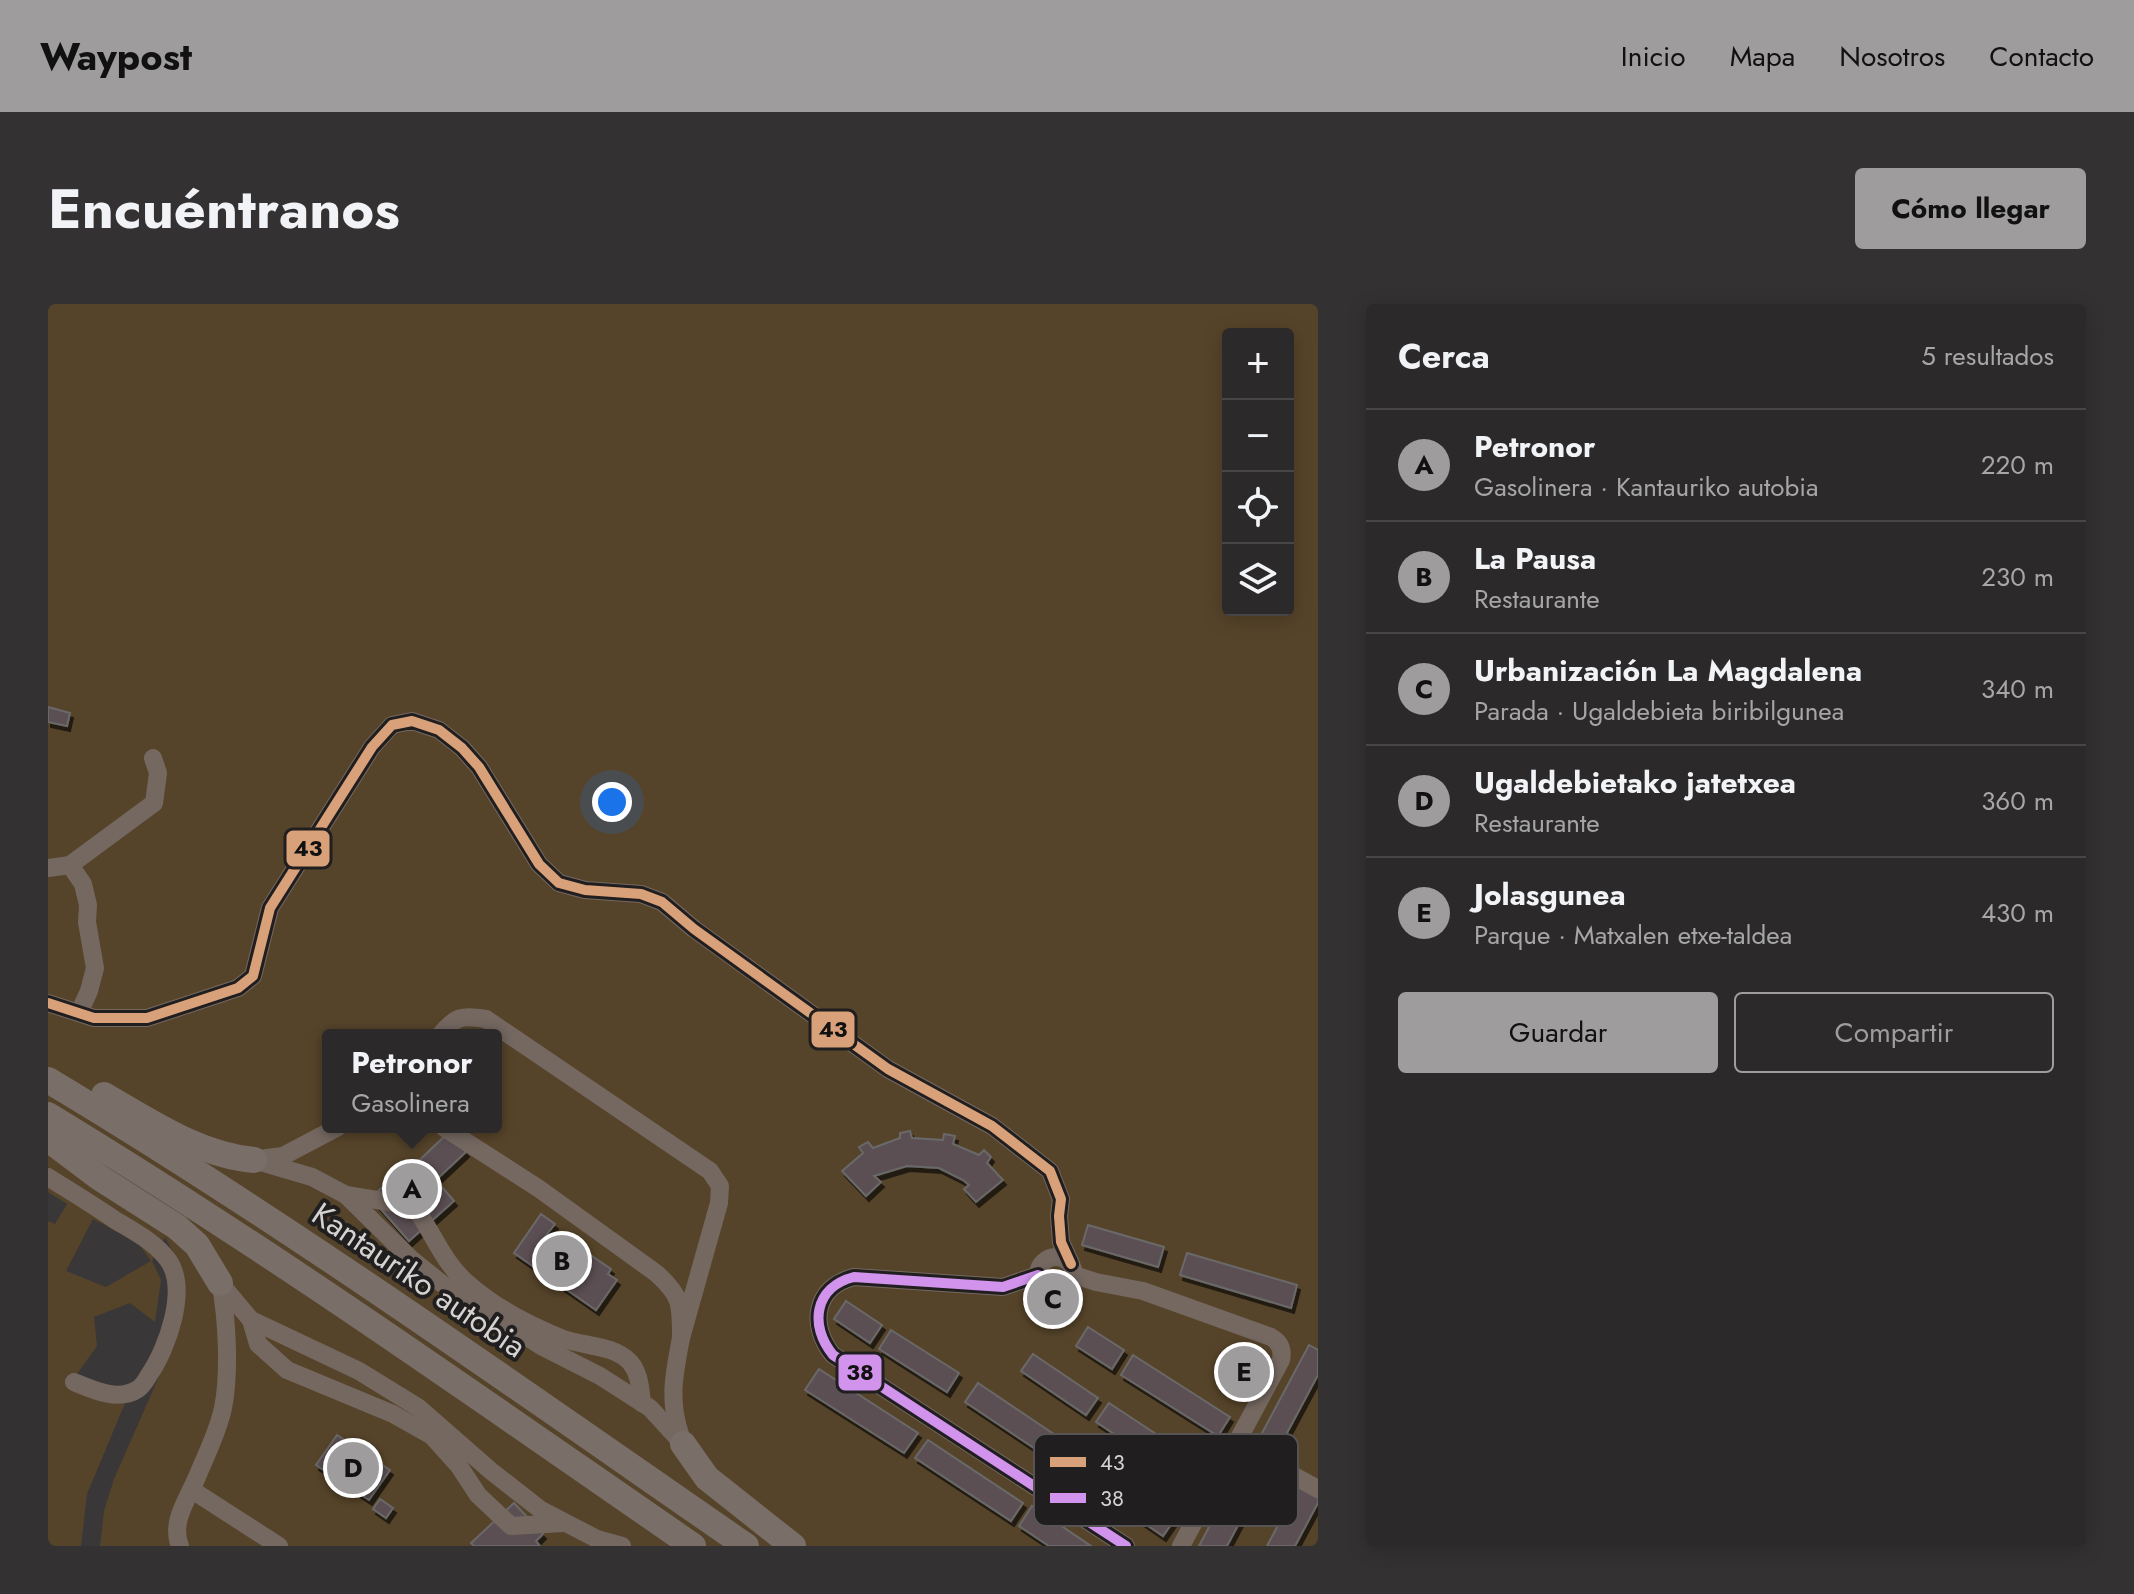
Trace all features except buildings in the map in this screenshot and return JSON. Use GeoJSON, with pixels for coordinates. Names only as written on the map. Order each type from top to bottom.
{"type":"FeatureCollection","features":[{"type":"Feature","properties":{"kind":"highway"},"geometry":{"type":"LineString","coordinates":[[48,1068],[61,1070],[181,1138],[213,1152],[254,1160]]}},
{"type":"Feature","properties":{"kind":"highway","name":"Kantauriko autobia"},"geometry":{"type":"LineString","coordinates":[[48,1080],[208,1179],[339,1266],[746,1546]]}},
{"type":"Feature","properties":{"kind":"highway","name":"Kantauriko autobia"},"geometry":{"type":"LineString","coordinates":[[48,1115],[334,1299],[693,1546]]}},
{"type":"Feature","properties":{"kind":"highway"},"geometry":{"type":"LineString","coordinates":[[48,1139],[100,1178],[177,1227],[197,1245],[220,1283]]}},
{"type":"Feature","properties":{"kind":"highway"},"geometry":{"type":"LineString","coordinates":[[683,1444],[707,1478],[793,1546]]}},
{"type":"Feature","properties":{"kind":"street"},"geometry":{"type":"LineString","coordinates":[[48,1003],[94,1018],[147,1018],[238,988],[253,976],[270,908],[372,747],[392,725],[412,721],[439,730],[462,748],[479,767],[539,864],[559,883],[585,890],[641,894],[662,902],[888,1069],[992,1126],[1050,1171],[1061,1199],[1061,1242],[1072,1270],[1070,1286],[1059,1292],[1047,1291],[1039,1281],[1054,1224],[1059,1216]]}},
{"type":"Feature","properties":{"kind":"street"},"geometry":{"type":"LineString","coordinates":[[48,868],[70,865],[154,803],[158,773],[153,758]]}},
{"type":"Feature","properties":{"kind":"street"},"geometry":{"type":"LineString","coordinates":[[70,865],[83,884],[95,968],[79,1013]]}},
{"type":"Feature","properties":{"kind":"street"},"geometry":{"type":"LineString","coordinates":[[445,1029],[453,1020],[464,1017],[486,1019],[501,1029]]}},
{"type":"Feature","properties":{"kind":"street"},"geometry":{"type":"LineString","coordinates":[[502,1030],[710,1171],[720,1186],[719,1203],[681,1338],[673,1382],[673,1403],[683,1444]]}},
{"type":"Feature","properties":{"kind":"street"},"geometry":{"type":"LineString","coordinates":[[254,1160],[283,1156],[327,1133]]}},
{"type":"Feature","properties":{"kind":"street"},"geometry":{"type":"LineString","coordinates":[[452,1133],[538,1188],[673,1287],[681,1311],[681,1338]]}},
{"type":"Feature","properties":{"kind":"street"},"geometry":{"type":"LineString","coordinates":[[254,1160],[312,1177],[346,1195],[411,1259],[441,1283],[541,1346],[600,1376],[650,1408],[683,1444]]}},
{"type":"Feature","properties":{"kind":"street"},"geometry":{"type":"LineString","coordinates":[[48,1177],[146,1238],[168,1259],[177,1287],[171,1329],[160,1359],[140,1388],[130,1393],[111,1395],[74,1382]]}},
{"type":"Feature","properties":{"kind":"street"},"geometry":{"type":"LineString","coordinates":[[346,1195],[414,1206],[451,1266],[464,1281],[491,1302],[532,1326],[564,1339],[612,1349],[629,1362],[638,1376],[642,1403]]}},
{"type":"Feature","properties":{"kind":"street"},"geometry":{"type":"LineString","coordinates":[[1034,1486],[833,1355],[818,1329],[823,1299],[830,1290],[841,1280],[854,1277],[1003,1287],[1057,1257],[1062,1258],[1072,1270],[1096,1282],[1141,1290],[1276,1339],[1281,1347],[1281,1360],[1241,1434]]}},
{"type":"Feature","properties":{"kind":"street"},"geometry":{"type":"LineString","coordinates":[[220,1283],[251,1320],[258,1344],[287,1370],[393,1414],[432,1436],[459,1466],[478,1495],[511,1526],[566,1523]]}},
{"type":"Feature","properties":{"kind":"street"},"geometry":{"type":"LineString","coordinates":[[180,1546],[176,1524],[222,1410],[226,1387],[225,1310],[220,1283]]}},
{"type":"Feature","properties":{"kind":"street"},"geometry":{"type":"LineString","coordinates":[[251,1320],[359,1371],[391,1390],[419,1408],[541,1510],[597,1539],[622,1546]]}},
{"type":"Feature","properties":{"kind":"street"},"geometry":{"type":"LineString","coordinates":[[1298,1478],[1318,1489]]}},
{"type":"Feature","properties":{"kind":"street"},"geometry":{"type":"LineString","coordinates":[[192,1490],[279,1546]]}},
{"type":"Feature","properties":{"kind":"street"},"geometry":{"type":"LineString","coordinates":[[1095,1526],[1126,1546]]}},
{"type":"Feature","properties":{"kind":"street"},"geometry":{"type":"LineString","coordinates":[[1181,1546],[1192,1526]]}},
{"type":"Feature","properties":{"kind":"shaded area"},"geometry":{"type":"Polygon","coordinates":[[[48,304],[1318,304],[1318,1546],[100,1546],[104,1511],[114,1479],[178,1333],[180,1265],[165,1237],[152,1261],[161,1280],[155,1322],[130,1303],[94,1317],[97,1346],[77,1374],[128,1396],[87,1494],[81,1546],[48,1546],[48,1221],[55,1224],[67,1204],[48,1192],[48,304]],[[93,1219],[66,1271],[106,1287],[151,1261],[138,1243],[93,1219]]]}},
{"type":"Feature","properties":{"kind":"transit line","name":"43"},"geometry":{"type":"LineString","coordinates":[[48,1003],[94,1018],[147,1018],[238,988],[253,976],[270,908],[372,747],[392,725],[412,721],[439,730],[462,748],[479,767],[539,864],[559,883],[585,890],[641,894],[662,902],[694,929],[888,1069],[992,1126],[1050,1171],[1061,1199],[1061,1242],[1071,1264]]}},
{"type":"Feature","properties":{"kind":"transit line","name":"38"},"geometry":{"type":"LineString","coordinates":[[1034,1486],[833,1355],[825,1344],[819,1320],[823,1298],[830,1289],[854,1277],[1003,1287],[1038,1275]]}},
{"type":"Feature","properties":{"kind":"transit line","name":"38"},"geometry":{"type":"LineString","coordinates":[[1095,1526],[1126,1546]]}},
{"type":"Feature","properties":{"kind":"place","name":"Petronor"},"geometry":{"type":"Point","coordinates":[412,1189]}},
{"type":"Feature","properties":{"kind":"place","name":"La Pausa"},"geometry":{"type":"Point","coordinates":[562,1261]}},
{"type":"Feature","properties":{"kind":"place","name":"Urbanización La Magdalena"},"geometry":{"type":"Point","coordinates":[1053,1299]}},
{"type":"Feature","properties":{"kind":"place","name":"Jolasgunea"},"geometry":{"type":"Point","coordinates":[1244,1372]}},
{"type":"Feature","properties":{"kind":"place","name":"Ugaldebietako jatetxea"},"geometry":{"type":"Point","coordinates":[353,1468]}}]}
